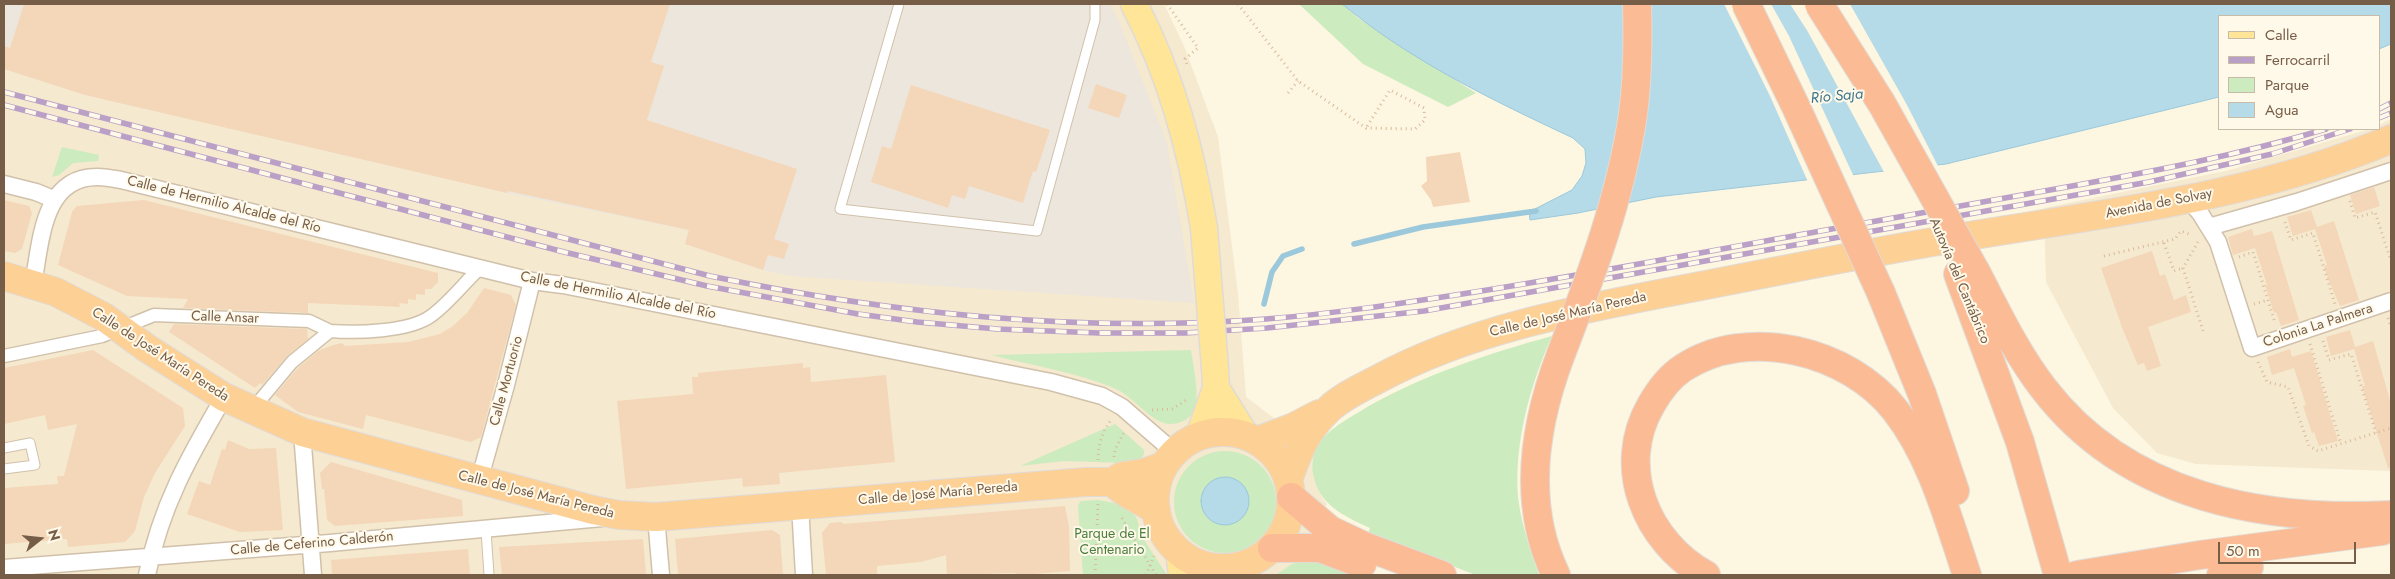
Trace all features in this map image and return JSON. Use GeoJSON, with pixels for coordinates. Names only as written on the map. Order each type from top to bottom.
{"type":"FeatureCollection","features":[{"type":"Feature","properties":{"kind":"highway"},"geometry":{"type":"LineString","coordinates":[[1555,573],[1538,520],[1535,470],[1544,410],[1561,354],[1595,261],[1623,170],[1636,88],[1637,4]]}},
{"type":"Feature","properties":{"kind":"highway"},"geometry":{"type":"LineString","coordinates":[[1746,4],[1800,115],[1881,293],[1938,436],[1970,569]]}},
{"type":"Feature","properties":{"kind":"highway"},"geometry":{"type":"LineString","coordinates":[[1819,4],[1882,104],[1967,273],[2046,392],[2082,430],[2122,460],[2175,488],[2228,504],[2313,516],[2391,515]]}},
{"type":"Feature","properties":{"kind":"highway","name":"Avenida de Solvay"},"geometry":{"type":"LineString","coordinates":[[1822,264],[1921,244],[2080,219],[2218,193],[2325,163],[2391,139]]}},
{"type":"Feature","properties":{"kind":"highway","name":"Calle de José María Pereda"},"geometry":{"type":"LineString","coordinates":[[1252,438],[1288,430],[1329,409],[1368,384],[1404,365],[1488,333],[1603,305],[1822,264]]}},
{"type":"Feature","properties":{"kind":"highway","name":"Autovía del Cantábrico"},"geometry":{"type":"LineString","coordinates":[[1967,273],[2043,518],[2058,575]]}},
{"type":"Feature","properties":{"kind":"highway","name":"Calle de José María Pereda"},"geometry":{"type":"LineString","coordinates":[[4,276],[56,292],[104,317],[148,349],[224,397],[251,411],[302,432],[479,481],[619,516],[656,517],[1103,482],[1122,476],[1143,473],[1169,459]]}},
{"type":"Feature","properties":{"kind":"highway"},"geometry":{"type":"LineString","coordinates":[[1706,575],[1695,569],[1674,550],[1660,534],[1648,515],[1640,497],[1636,477],[1638,436],[1646,414],[1658,393],[1683,368],[1721,352],[1746,348],[1794,350],[1822,358],[1859,377],[1875,389],[1895,410],[1922,454],[1970,569]]}},
{"type":"Feature","properties":{"kind":"highway","name":"Calle de José María Pereda"},"geometry":{"type":"LineString","coordinates":[[1290,489],[1305,437],[1329,409]]}},
{"type":"Feature","properties":{"kind":"highway"},"geometry":{"type":"LineString","coordinates":[[1290,489],[1287,525],[1272,548],[1246,564],[1214,571],[1197,562],[1172,561],[1156,510],[1156,492],[1169,459],[1186,443],[1199,436],[1219,432],[1252,438],[1279,460],[1290,489],[1330,530],[1364,546],[1442,575]]}},
{"type":"Feature","properties":{"kind":"highway"},"geometry":{"type":"LineString","coordinates":[[1103,482],[1136,497],[1156,510]]}},
{"type":"Feature","properties":{"kind":"highway"},"geometry":{"type":"LineString","coordinates":[[2077,575],[2391,530]]}},
{"type":"Feature","properties":{"kind":"highway"},"geometry":{"type":"LineString","coordinates":[[1272,548],[1320,548],[1392,575]]}},
{"type":"Feature","properties":{"kind":"highway"},"geometry":{"type":"LineString","coordinates":[[2172,575],[2391,549]]}},
{"type":"Feature","properties":{"kind":"highway"},"geometry":{"type":"LineString","coordinates":[[2220,575],[2249,567]]}},
{"type":"Feature","properties":{"kind":"main road"},"geometry":{"type":"LineString","coordinates":[[1134,4],[1152,39],[1183,123],[1195,173],[1204,228],[1215,378],[1199,436]]}},
{"type":"Feature","properties":{"kind":"main road"},"geometry":{"type":"LineString","coordinates":[[1215,378],[1252,438]]}},
{"type":"Feature","properties":{"kind":"street"},"geometry":{"type":"LineString","coordinates":[[2209,227],[2345,187],[2391,171]]}},
{"type":"Feature","properties":{"kind":"street","name":"Calle de Hermilio Alcalde del Río"},"geometry":{"type":"LineString","coordinates":[[53,199],[66,187],[86,178],[114,179],[532,281],[563,285],[953,362],[1087,391],[1107,398],[1122,407],[1169,459]]}},
{"type":"Feature","properties":{"kind":"street"},"geometry":{"type":"LineString","coordinates":[[4,184],[36,192],[53,199],[46,220],[33,284]]}},
{"type":"Feature","properties":{"kind":"street","name":"Colonia La Palmera"},"geometry":{"type":"LineString","coordinates":[[2187,198],[2218,242],[2252,348],[2391,302]]}},
{"type":"Feature","properties":{"kind":"street","name":"Calle Ansar"},"geometry":{"type":"LineString","coordinates":[[4,356],[102,336],[119,327],[154,316],[309,321],[330,331],[352,332],[412,326],[430,317],[480,268]]}},
{"type":"Feature","properties":{"kind":"street","name":"Calle Mortuorio"},"geometry":{"type":"LineString","coordinates":[[479,481],[506,385],[532,281]]}},
{"type":"Feature","properties":{"kind":"street"},"geometry":{"type":"LineString","coordinates":[[251,411],[292,362],[330,331]]}},
{"type":"Feature","properties":{"kind":"street"},"geometry":{"type":"LineString","coordinates":[[147,575],[150,557],[169,500],[189,456],[224,397]]}},
{"type":"Feature","properties":{"kind":"street"},"geometry":{"type":"LineString","coordinates":[[302,432],[313,575]]}},
{"type":"Feature","properties":{"kind":"street"},"geometry":{"type":"LineString","coordinates":[[800,505],[804,575]]}},
{"type":"Feature","properties":{"kind":"street","name":"Calle de Ceferino Calderón"},"geometry":{"type":"LineString","coordinates":[[4,568],[486,530],[619,516]]}},
{"type":"Feature","properties":{"kind":"street"},"geometry":{"type":"LineString","coordinates":[[656,517],[661,575]]}},
{"type":"Feature","properties":{"kind":"lane"},"geometry":{"type":"LineString","coordinates":[[899,4],[840,210],[1037,231],[1095,20],[1095,4]]}},
{"type":"Feature","properties":{"kind":"lane"},"geometry":{"type":"LineString","coordinates":[[4,448],[30,443],[34,464],[4,469]]}},
{"type":"Feature","properties":{"kind":"lane"},"geometry":{"type":"LineString","coordinates":[[486,530],[489,575]]}},
{"type":"Feature","properties":{"kind":"path"},"geometry":{"type":"LineString","coordinates":[[1167,4],[1198,48],[1185,59],[1188,68]]}},
{"type":"Feature","properties":{"kind":"path"},"geometry":{"type":"LineString","coordinates":[[1238,4],[1298,81],[1366,128],[1415,129],[1425,120],[1424,108],[1390,90],[1366,128]]}},
{"type":"Feature","properties":{"kind":"path"},"geometry":{"type":"LineString","coordinates":[[1288,93],[1298,81]]}},
{"type":"Feature","properties":{"kind":"path"},"geometry":{"type":"LineString","coordinates":[[2345,187],[2355,218],[2375,212],[2391,261]]}},
{"type":"Feature","properties":{"kind":"path"},"geometry":{"type":"LineString","coordinates":[[2280,207],[2291,240],[2313,233],[2339,319]]}},
{"type":"Feature","properties":{"kind":"path"},"geometry":{"type":"LineString","coordinates":[[2104,256],[2175,240],[2181,231],[2191,235]]}},
{"type":"Feature","properties":{"kind":"path"},"geometry":{"type":"LineString","coordinates":[[2164,243],[2174,271],[2183,268],[2198,241]]}},
{"type":"Feature","properties":{"kind":"path"},"geometry":{"type":"LineString","coordinates":[[2224,261],[2253,252],[2280,338]]}},
{"type":"Feature","properties":{"kind":"path"},"geometry":{"type":"LineString","coordinates":[[2183,268],[2204,334]]}},
{"type":"Feature","properties":{"kind":"path"},"geometry":{"type":"LineString","coordinates":[[2312,328],[2341,444]]}},
{"type":"Feature","properties":{"kind":"path"},"geometry":{"type":"LineString","coordinates":[[2312,328],[2329,360],[2351,354],[2376,433]]}},
{"type":"Feature","properties":{"kind":"path"},"geometry":{"type":"LineString","coordinates":[[2252,348],[2267,382],[2288,387],[2308,446],[2318,452],[2391,428]]}},
{"type":"Feature","properties":{"kind":"path"},"geometry":{"type":"LineString","coordinates":[[1095,575],[1103,482],[1098,448],[1105,428],[1114,417]]}},
{"type":"Feature","properties":{"kind":"path"},"geometry":{"type":"LineString","coordinates":[[1146,575],[1172,561]]}},
{"type":"Feature","properties":{"kind":"shaded area"},"geometry":{"type":"Polygon","coordinates":[[[4,4],[1164,4],[1184,46],[1218,137],[1238,294],[1246,397],[1316,450],[1313,468],[1314,478],[1327,504],[1300,562],[1313,560],[1348,575],[4,575],[4,4]]]}},
{"type":"Feature","properties":{"kind":"shaded area"},"geometry":{"type":"Polygon","coordinates":[[[4,4],[1109,4],[1116,14],[1167,143],[1194,303],[791,276],[763,270],[685,244],[688,230],[507,193],[85,95],[4,69],[4,4]]]}},
{"type":"Feature","properties":{"kind":"shaded area"},"geometry":{"type":"Polygon","coordinates":[[[2391,119],[2391,471],[2196,464],[2157,453],[2113,408],[2046,282],[2044,208],[2226,171],[2367,130],[2380,130],[2380,124],[2391,119]]]}},
{"type":"Feature","properties":{"kind":"green space"},"geometry":{"type":"Polygon","coordinates":[[[1299,4],[1342,4],[1358,18],[1476,93],[1448,107],[1363,64],[1299,4]]]}},
{"type":"Feature","properties":{"kind":"green space"},"geometry":{"type":"Polygon","coordinates":[[[62,147],[99,155],[98,161],[73,163],[59,175],[52,177],[62,147]]]}},
{"type":"Feature","properties":{"kind":"green space"},"geometry":{"type":"Polygon","coordinates":[[[1552,336],[1537,374],[1525,415],[1517,477],[1521,517],[1539,575],[1476,575],[1368,534],[1370,528],[1342,514],[1326,501],[1320,493],[1313,473],[1314,454],[1323,438],[1339,425],[1389,395],[1434,375],[1504,350],[1552,336]]]}},
{"type":"Feature","properties":{"kind":"green space"},"geometry":{"type":"Polygon","coordinates":[[[1191,350],[1197,393],[1195,409],[1186,419],[1179,423],[1171,424],[1152,417],[1127,396],[1100,382],[992,355],[1191,350]]]}},
{"type":"Feature","properties":{"kind":"green space"},"geometry":{"type":"Polygon","coordinates":[[[1115,424],[1144,450],[1140,460],[1128,463],[1064,461],[1020,466],[1115,424]]]}},
{"type":"Feature","properties":{"kind":"green space"},"geometry":{"type":"Polygon","coordinates":[[[1225,451],[1235,452],[1254,459],[1268,473],[1275,492],[1275,512],[1268,531],[1254,545],[1235,552],[1225,553],[1215,552],[1196,545],[1182,531],[1175,512],[1174,502],[1175,492],[1182,473],[1196,459],[1215,452],[1225,451]]]}},
{"type":"Feature","properties":{"kind":"green space","name":"Parque de El Centenario"},"geometry":{"type":"Polygon","coordinates":[[[1098,500],[1125,505],[1136,517],[1144,540],[1167,575],[1083,575],[1078,505],[1081,501],[1098,500]]]}},
{"type":"Feature","properties":{"kind":"green space"},"geometry":{"type":"Polygon","coordinates":[[[1313,560],[1336,567],[1348,575],[1276,575],[1292,564],[1313,560]]]}},
{"type":"Feature","properties":{"kind":"water","name":"Río Saja"},"geometry":{"type":"Polygon","coordinates":[[[1342,4],[2391,4],[2391,44],[2380,49],[2380,15],[2218,15],[2218,97],[1946,164],[1656,197],[1578,213],[1530,220],[1529,212],[1572,190],[1582,176],[1586,163],[1585,149],[1573,138],[1453,78],[1368,25],[1342,4]]]}},
{"type":"Feature","properties":{"kind":"water"},"geometry":{"type":"Polygon","coordinates":[[[1225,477],[1234,479],[1242,484],[1247,492],[1249,501],[1247,510],[1242,518],[1234,523],[1225,525],[1216,523],[1208,518],[1203,510],[1201,501],[1203,492],[1208,484],[1216,479],[1225,477]]]}},
{"type":"Feature","properties":{"kind":"pier"},"geometry":{"type":"Polygon","coordinates":[[[1724,4],[1771,4],[1789,36],[1854,177],[1808,182],[1770,96],[1724,4]]]}},
{"type":"Feature","properties":{"kind":"pier"},"geometry":{"type":"Polygon","coordinates":[[[1790,4],[1850,4],[1907,105],[1939,168],[1885,174],[1808,32],[1790,4]]]}},
{"type":"Feature","properties":{"kind":"building"},"geometry":{"type":"Polygon","coordinates":[[[24,4],[670,4],[651,62],[664,66],[647,120],[797,169],[774,239],[789,244],[784,259],[768,255],[763,270],[685,244],[689,230],[508,191],[507,193],[85,95],[4,69],[4,46],[10,48],[24,4]]]}},
{"type":"Feature","properties":{"kind":"building"},"geometry":{"type":"Polygon","coordinates":[[[1096,84],[1127,95],[1119,118],[1088,108],[1096,84]]]}},
{"type":"Feature","properties":{"kind":"building"},"geometry":{"type":"Polygon","coordinates":[[[911,85],[1050,130],[1036,172],[1033,171],[1023,203],[969,186],[965,199],[952,195],[948,208],[871,182],[882,146],[891,149],[911,85]]]}},
{"type":"Feature","properties":{"kind":"building"},"geometry":{"type":"Polygon","coordinates":[[[1460,152],[1470,202],[1433,207],[1431,200],[1421,186],[1427,181],[1426,157],[1460,152]]]}},
{"type":"Feature","properties":{"kind":"building"},"geometry":{"type":"Polygon","coordinates":[[[2374,187],[2380,206],[2356,214],[2350,195],[2374,187]]]}},
{"type":"Feature","properties":{"kind":"building"},"geometry":{"type":"Polygon","coordinates":[[[4,200],[29,206],[32,213],[22,249],[15,253],[4,251],[4,200]]]}},
{"type":"Feature","properties":{"kind":"building"},"geometry":{"type":"Polygon","coordinates":[[[144,200],[438,273],[438,282],[431,289],[425,289],[425,295],[416,294],[416,300],[408,299],[408,304],[399,303],[400,307],[308,303],[308,313],[183,308],[188,299],[127,296],[58,265],[72,212],[77,206],[144,200]]]}},
{"type":"Feature","properties":{"kind":"building"},"geometry":{"type":"Polygon","coordinates":[[[2311,210],[2317,227],[2334,221],[2359,300],[2340,306],[2328,279],[2324,266],[2327,265],[2315,229],[2293,236],[2287,217],[2311,210]]]}},
{"type":"Feature","properties":{"kind":"building"},"geometry":{"type":"Polygon","coordinates":[[[2252,229],[2254,236],[2272,231],[2299,320],[2281,326],[2276,312],[2274,313],[2255,248],[2233,255],[2228,237],[2252,229]]]}},
{"type":"Feature","properties":{"kind":"building"},"geometry":{"type":"Polygon","coordinates":[[[2152,251],[2160,276],[2165,274],[2174,300],[2186,295],[2191,312],[2148,327],[2161,366],[2147,371],[2144,363],[2138,365],[2123,330],[2101,268],[2152,251]]]}},
{"type":"Feature","properties":{"kind":"building"},"geometry":{"type":"Polygon","coordinates":[[[484,288],[511,295],[516,305],[481,437],[471,442],[366,415],[363,429],[298,412],[275,395],[298,368],[318,351],[333,345],[342,343],[345,346],[408,342],[440,334],[453,326],[467,313],[484,288]]]}},
{"type":"Feature","properties":{"kind":"building"},"geometry":{"type":"Polygon","coordinates":[[[174,324],[307,329],[308,339],[286,357],[262,385],[260,383],[255,388],[169,332],[174,324]]]}},
{"type":"Feature","properties":{"kind":"building"},"geometry":{"type":"Polygon","coordinates":[[[2350,330],[2355,347],[2373,341],[2391,404],[2391,468],[2388,468],[2362,386],[2365,386],[2354,349],[2331,356],[2326,337],[2350,330]]]}},
{"type":"Feature","properties":{"kind":"building"},"geometry":{"type":"Polygon","coordinates":[[[2290,349],[2292,357],[2311,351],[2338,441],[2319,446],[2314,432],[2312,433],[2303,406],[2306,405],[2294,368],[2272,375],[2267,357],[2290,349]]]}},
{"type":"Feature","properties":{"kind":"building"},"geometry":{"type":"Polygon","coordinates":[[[93,350],[183,408],[185,426],[155,473],[144,497],[135,531],[125,542],[68,547],[67,539],[4,544],[4,488],[58,484],[57,476],[64,476],[77,424],[48,430],[45,415],[4,424],[4,368],[93,350]]]}},
{"type":"Feature","properties":{"kind":"building"},"geometry":{"type":"Polygon","coordinates":[[[803,363],[803,368],[810,367],[811,382],[886,375],[895,462],[779,473],[780,484],[743,487],[742,478],[626,489],[617,401],[693,394],[692,377],[698,377],[698,373],[803,363]]]}},
{"type":"Feature","properties":{"kind":"building"},"geometry":{"type":"Polygon","coordinates":[[[228,440],[249,449],[276,448],[283,530],[240,532],[187,514],[199,481],[210,485],[222,449],[225,450],[228,440]]]}},
{"type":"Feature","properties":{"kind":"building"},"geometry":{"type":"Polygon","coordinates":[[[331,462],[462,500],[463,516],[335,526],[327,520],[324,489],[322,489],[320,473],[331,462]]]}},
{"type":"Feature","properties":{"kind":"building"},"geometry":{"type":"Polygon","coordinates":[[[1065,506],[1069,527],[1070,571],[1022,575],[1015,575],[1015,573],[947,575],[946,555],[921,562],[877,566],[877,575],[826,575],[822,533],[830,523],[842,522],[843,524],[1065,506]]]}},
{"type":"Feature","properties":{"kind":"building"},"geometry":{"type":"Polygon","coordinates":[[[772,530],[780,535],[783,575],[678,575],[675,539],[772,530]]]}},
{"type":"Feature","properties":{"kind":"building"},"geometry":{"type":"Polygon","coordinates":[[[643,539],[646,575],[502,575],[499,547],[643,539]]]}},
{"type":"Feature","properties":{"kind":"building"},"geometry":{"type":"Polygon","coordinates":[[[468,549],[470,575],[332,575],[331,560],[468,549]]]}},
{"type":"Feature","properties":{"kind":"waterway"},"geometry":{"type":"LineString","coordinates":[[1354,244],[1423,227],[1536,211]]}},
{"type":"Feature","properties":{"kind":"waterway"},"geometry":{"type":"LineString","coordinates":[[1264,304],[1272,272],[1283,256],[1302,249]]}},
{"type":"Feature","properties":{"kind":"railway"},"geometry":{"type":"LineString","coordinates":[[4,92],[710,276],[848,301],[917,310],[1056,322],[1125,324],[1195,323],[1290,317],[1339,312],[1507,287],[2128,176],[2227,155],[2322,130]]}},
{"type":"Feature","properties":{"kind":"railway"},"geometry":{"type":"LineString","coordinates":[[2380,108],[2391,103]]}},
{"type":"Feature","properties":{"kind":"railway"},"geometry":{"type":"LineString","coordinates":[[4,105],[564,252],[707,286],[858,314],[917,322],[997,329],[1099,333],[1185,333],[1267,328],[1424,311],[2149,182],[2272,154],[2347,130]]}},
{"type":"Feature","properties":{"kind":"railway"},"geometry":{"type":"LineString","coordinates":[[2380,118],[2391,113]]}}]}
